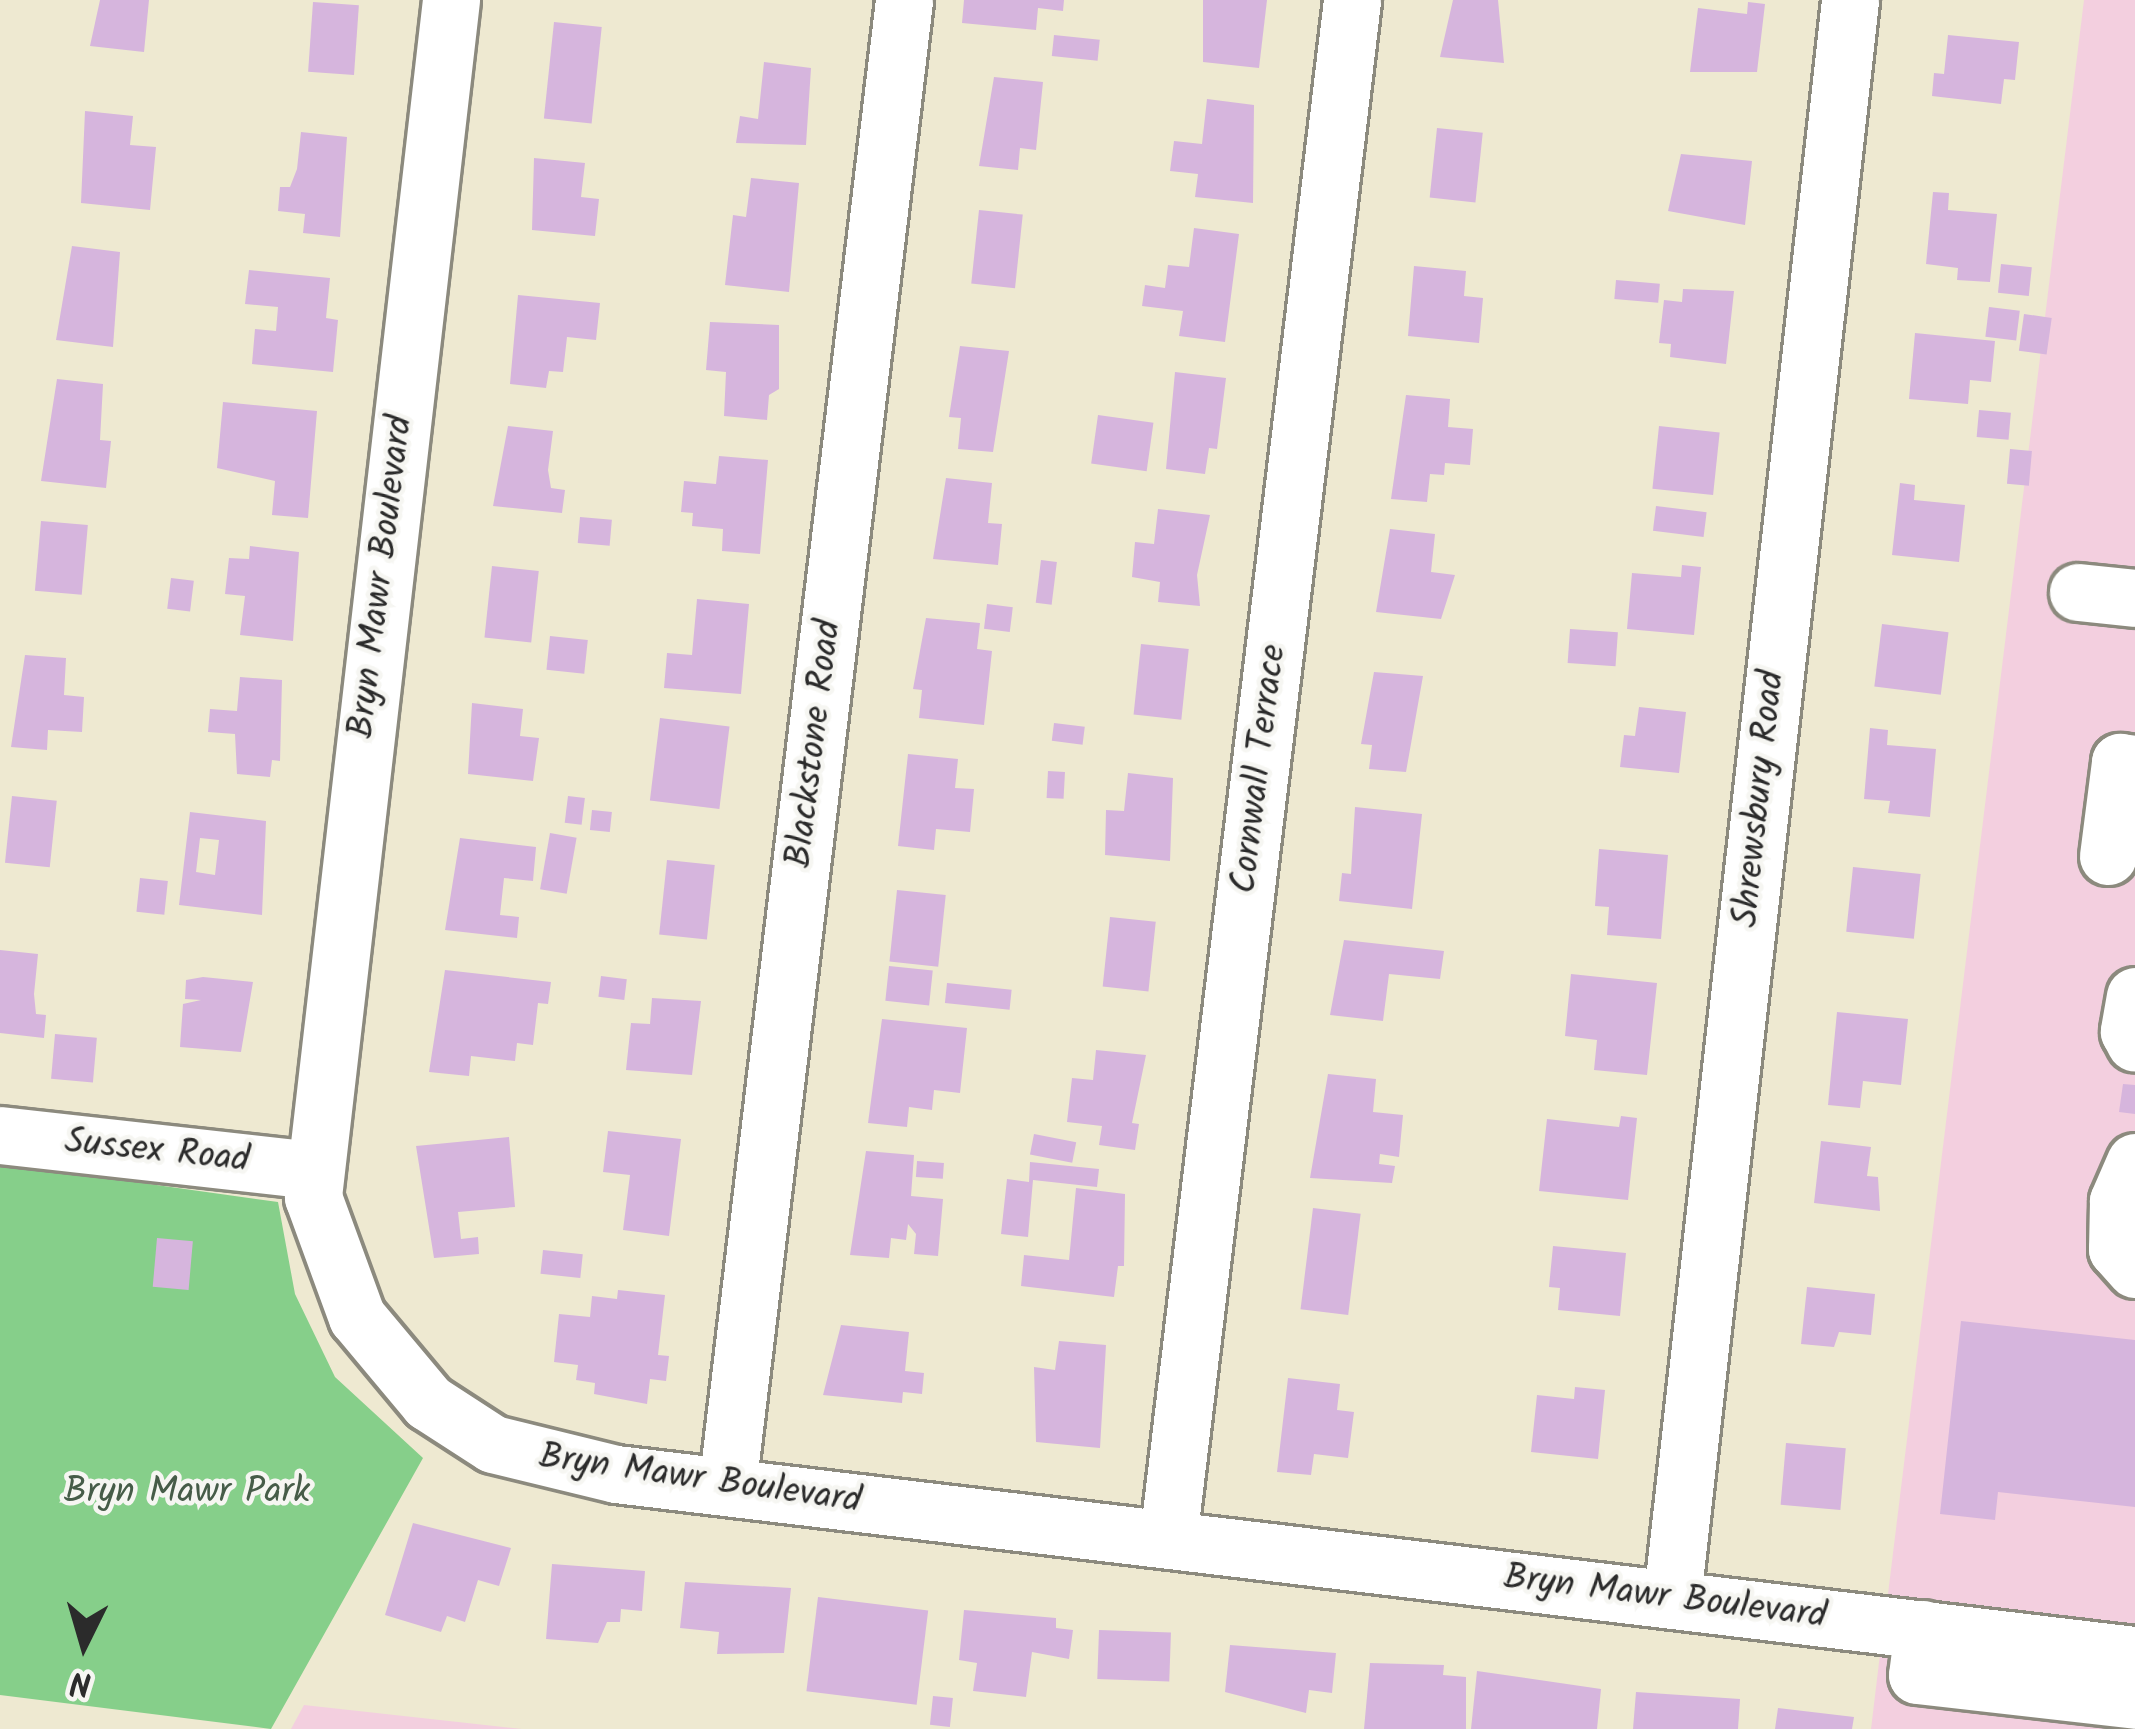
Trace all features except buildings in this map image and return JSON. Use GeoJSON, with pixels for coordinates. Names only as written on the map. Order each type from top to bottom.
{"type":"FeatureCollection","features":[{"type":"Feature","properties":{"kind":"street","name":"Bryn Mawr Boulevard"},"geometry":{"type":"LineString","coordinates":[[451,0],[313,1197],[334,1271],[380,1353],[428,1402],[524,1456],[727,1487],[2135,1655]]}},
{"type":"Feature","properties":{"kind":"street","name":"Blackstone Road"},"geometry":{"type":"LineString","coordinates":[[727,1487],[904,0]]}},
{"type":"Feature","properties":{"kind":"street","name":"Cornwall Terrace"},"geometry":{"type":"LineString","coordinates":[[1168,1539],[1352,0]]}},
{"type":"Feature","properties":{"kind":"street","name":"Shrewsbury Road"},"geometry":{"type":"LineString","coordinates":[[1672,1598],[1850,0]]}},
{"type":"Feature","properties":{"kind":"street"},"geometry":{"type":"LineString","coordinates":[[2078,592],[2135,598]]}},
{"type":"Feature","properties":{"kind":"street"},"geometry":{"type":"LineString","coordinates":[[2108,856],[2120,762],[2135,764]]}},
{"type":"Feature","properties":{"kind":"street"},"geometry":{"type":"LineString","coordinates":[[2135,996],[2129,1031],[2135,1043]]}},
{"type":"Feature","properties":{"kind":"street","name":"Sussex Road"},"geometry":{"type":"LineString","coordinates":[[0,1135],[314,1170]]}},
{"type":"Feature","properties":{"kind":"street"},"geometry":{"type":"LineString","coordinates":[[2135,1162],[2118,1201],[2116,1250],[2135,1268]]}},
{"type":"Feature","properties":{"kind":"street"},"geometry":{"type":"LineString","coordinates":[[1923,1629],[1917,1675],[2135,1700]]}},
{"type":"Feature","properties":{"kind":"shaded area"},"geometry":{"type":"Polygon","coordinates":[[[2084,0],[2135,0],[2135,1633],[1887,1602],[2084,0]]]}},
{"type":"Feature","properties":{"kind":"shaded area"},"geometry":{"type":"Polygon","coordinates":[[[1881,1646],[2135,1676],[2135,1729],[1871,1729],[1881,1646]]]}},
{"type":"Feature","properties":{"kind":"shaded area"},"geometry":{"type":"Polygon","coordinates":[[[304,1705],[522,1729],[291,1729],[304,1705]]]}},
{"type":"Feature","properties":{"kind":"green space","name":"Bryn Mawr Park"},"geometry":{"type":"Polygon","coordinates":[[[0,1163],[278,1202],[295,1294],[335,1377],[423,1458],[271,1729],[0,1695],[0,1163]]]}}]}
